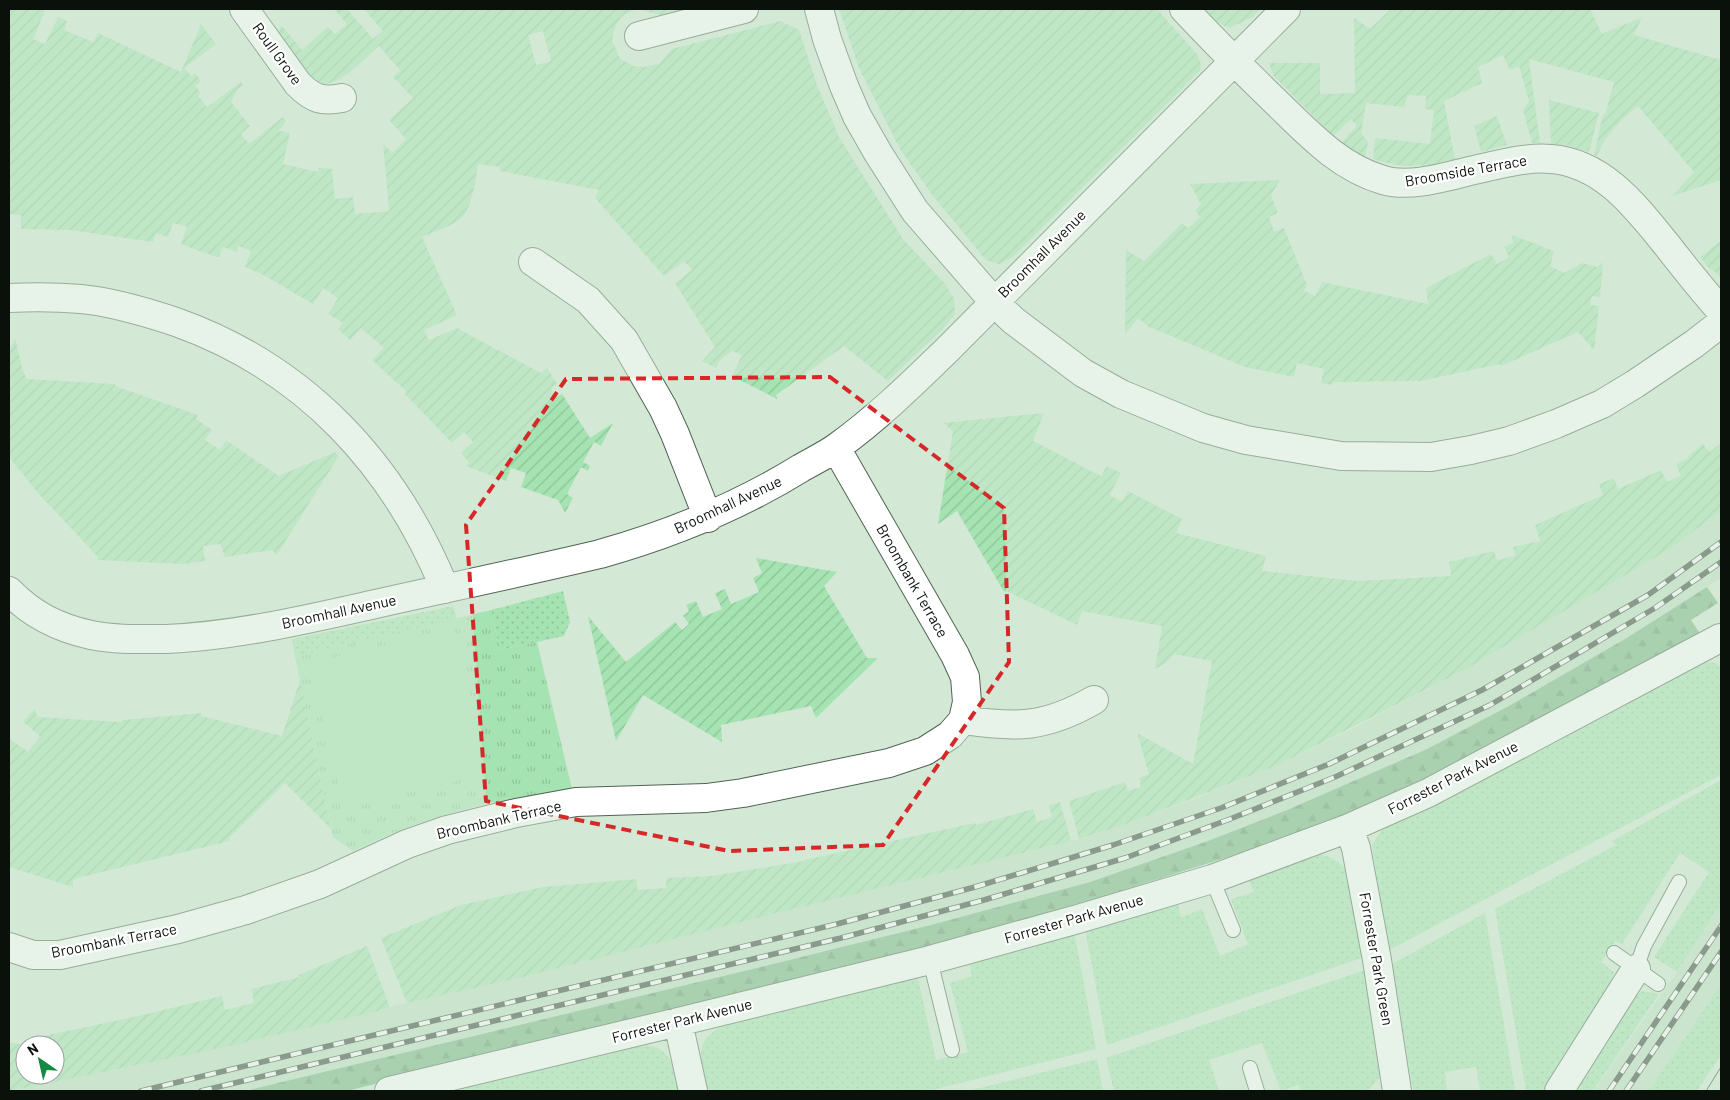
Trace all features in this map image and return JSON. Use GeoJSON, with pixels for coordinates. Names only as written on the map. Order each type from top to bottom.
{"type":"FeatureCollection","features":[{"type":"Feature","properties":{"kind":"street","name":"Roull Grove"},"geometry":{"type":"LineString","coordinates":[[244,9],[298,84],[308,94],[330,100],[342,98]]}},
{"type":"Feature","properties":{"kind":"street"},"geometry":{"type":"LineString","coordinates":[[639,36],[744,9]]}},
{"type":"Feature","properties":{"kind":"street"},"geometry":{"type":"LineString","coordinates":[[819,9],[827,39],[844,86],[857,116],[882,160],[915,211],[994,303],[1014,321],[1083,373],[1121,394],[1203,428],[1246,440],[1341,456],[1431,457],[1471,450],[1517,438],[1580,415],[1612,399],[1694,344],[1721,322]]}},
{"type":"Feature","properties":{"kind":"street","name":"Broomside Terrace"},"geometry":{"type":"LineString","coordinates":[[1184,9],[1234,61],[1333,155],[1360,172],[1386,181],[1419,182],[1531,159],[1561,160],[1591,171],[1620,191],[1637,208],[1721,311]]}},
{"type":"Feature","properties":{"kind":"street","name":"Broomhall Avenue"},"geometry":{"type":"LineString","coordinates":[[12,603],[68,629],[92,636],[135,640],[191,638],[280,625],[600,554],[635,544],[708,518],[779,482],[836,448],[901,394],[1286,9]]}},
{"type":"Feature","properties":{"kind":"street"},"geometry":{"type":"LineString","coordinates":[[533,262],[588,300],[624,340],[663,408],[708,518]]}},
{"type":"Feature","properties":{"kind":"street"},"geometry":{"type":"LineString","coordinates":[[9,298],[81,299],[148,313],[206,334],[241,352],[282,377],[327,413],[372,461],[412,519],[445,589]]}},
{"type":"Feature","properties":{"kind":"street","name":"Broombank Terrace"},"geometry":{"type":"LineString","coordinates":[[9,946],[33,955],[60,955],[178,929],[246,910],[320,884],[407,844],[447,830],[530,810],[576,802],[715,797],[743,793],[889,763],[925,751],[950,735],[963,720],[967,702],[965,677],[950,646],[836,448]]}},
{"type":"Feature","properties":{"kind":"street","name":"Forrester Park Avenue"},"geometry":{"type":"LineString","coordinates":[[389,1091],[423,1087],[930,960],[1212,879],[1349,828],[1428,792],[1719,635]]}},
{"type":"Feature","properties":{"kind":"street"},"geometry":{"type":"LineString","coordinates":[[963,720],[1020,726],[1036,724],[1073,712],[1094,700]]}},
{"type":"Feature","properties":{"kind":"street","name":"Forrester Park Green"},"geometry":{"type":"LineString","coordinates":[[1349,828],[1356,848],[1372,932],[1397,1091]]}},
{"type":"Feature","properties":{"kind":"street"},"geometry":{"type":"LineString","coordinates":[[1559,1091],[1636,968]]}},
{"type":"Feature","properties":{"kind":"street"},"geometry":{"type":"LineString","coordinates":[[678,1022],[693,1091]]}},
{"type":"Feature","properties":{"kind":"lane"},"geometry":{"type":"LineString","coordinates":[[1212,879],[1232,930]]}},
{"type":"Feature","properties":{"kind":"lane"},"geometry":{"type":"LineString","coordinates":[[1636,968],[1644,946],[1679,882]]}},
{"type":"Feature","properties":{"kind":"lane"},"geometry":{"type":"LineString","coordinates":[[1614,953],[1658,984]]}},
{"type":"Feature","properties":{"kind":"lane"},"geometry":{"type":"LineString","coordinates":[[930,960],[952,1050]]}},
{"type":"Feature","properties":{"kind":"lane"},"geometry":{"type":"LineString","coordinates":[[1250,1068],[1258,1091]]}},
{"type":"Feature","properties":{"kind":"highlighted area"},"geometry":{"type":"Polygon","coordinates":[[[830,377],[1004,508],[1009,662],[883,845],[729,851],[486,801],[466,525],[566,379],[830,377]]]}},
{"type":"Feature","properties":{"kind":"shaded area"},"geometry":{"type":"Polygon","coordinates":[[[1721,511],[1721,578],[1625,639],[1507,707],[1427,749],[1287,810],[1208,841],[1090,882],[931,925],[245,1091],[9,1091],[38,1085],[65,1085],[65,1079],[263,1038],[519,978],[1088,837],[1189,801],[1276,766],[1348,731],[1466,669],[1668,550],[1721,511]]]}},
{"type":"Feature","properties":{"kind":"shaded area"},"geometry":{"type":"Polygon","coordinates":[[[1721,903],[1721,984],[1649,1091],[1594,1091],[1677,972],[1721,903]]]}},
{"type":"Feature","properties":{"kind":"green space"},"geometry":{"type":"Polygon","coordinates":[[[9,9],[40,9],[45,11],[33,39],[45,44],[58,17],[67,21],[64,30],[93,42],[98,33],[181,72],[201,24],[216,44],[184,68],[191,76],[195,73],[201,81],[195,86],[201,93],[198,96],[207,107],[241,82],[243,85],[238,89],[231,102],[250,126],[241,134],[249,144],[283,117],[286,121],[279,131],[290,133],[283,164],[318,172],[319,168],[332,169],[335,199],[353,197],[355,214],[389,211],[383,143],[392,153],[406,139],[389,120],[413,98],[393,77],[400,70],[379,46],[358,66],[341,78],[323,84],[315,83],[276,32],[282,26],[302,50],[328,27],[335,34],[347,24],[334,9],[347,9],[373,39],[383,31],[364,9],[637,9],[622,16],[615,27],[612,40],[620,59],[633,66],[644,67],[659,64],[672,49],[780,21],[799,30],[817,85],[839,137],[903,239],[946,285],[954,299],[955,314],[944,328],[888,381],[844,346],[776,395],[777,399],[732,376],[742,355],[732,351],[720,360],[716,368],[702,361],[715,347],[675,283],[692,270],[684,261],[664,276],[595,198],[599,190],[500,171],[500,167],[478,164],[469,206],[463,216],[449,226],[422,237],[457,315],[424,330],[429,340],[457,328],[541,373],[547,368],[557,384],[551,388],[556,397],[562,394],[590,438],[613,423],[601,446],[594,442],[583,462],[590,466],[588,471],[581,467],[567,494],[573,498],[565,513],[558,500],[521,487],[526,473],[511,468],[506,481],[466,466],[469,462],[461,453],[473,442],[464,432],[452,443],[405,394],[407,392],[372,360],[384,348],[361,328],[350,340],[338,329],[343,323],[328,314],[338,298],[323,288],[313,304],[262,274],[245,267],[251,251],[238,246],[236,252],[223,247],[219,257],[216,257],[181,244],[187,227],[173,223],[168,237],[156,233],[153,242],[71,230],[21,229],[21,215],[9,214],[9,9]],[[543,31],[528,35],[536,65],[551,61],[543,31]]]}},
{"type":"Feature","properties":{"kind":"green space"},"geometry":{"type":"Polygon","coordinates":[[[637,9],[690,9],[665,16],[637,9]]]}},
{"type":"Feature","properties":{"kind":"green space"},"geometry":{"type":"Polygon","coordinates":[[[839,9],[1157,9],[1197,54],[1201,64],[1200,71],[1013,257],[999,264],[986,260],[933,196],[900,149],[859,68],[839,9]]]}},
{"type":"Feature","properties":{"kind":"green space"},"geometry":{"type":"Polygon","coordinates":[[[1204,9],[1260,9],[1251,18],[1230,28],[1218,23],[1204,9]]]}},
{"type":"Feature","properties":{"kind":"green space"},"geometry":{"type":"Polygon","coordinates":[[[1391,9],[1590,9],[1602,34],[1642,17],[1634,35],[1721,60],[1721,180],[1672,196],[1694,172],[1638,106],[1614,128],[1604,141],[1597,156],[1594,155],[1603,114],[1605,115],[1614,82],[1529,59],[1540,143],[1532,143],[1523,110],[1529,101],[1519,66],[1510,70],[1503,55],[1478,67],[1482,83],[1444,101],[1455,160],[1434,164],[1404,166],[1373,159],[1375,138],[1430,144],[1434,110],[1425,109],[1426,96],[1408,95],[1404,107],[1366,103],[1361,133],[1368,142],[1365,157],[1347,148],[1341,143],[1357,126],[1351,119],[1333,136],[1273,75],[1269,63],[1320,63],[1320,94],[1355,93],[1354,18],[1370,29],[1391,9]]]}},
{"type":"Feature","properties":{"kind":"green space"},"geometry":{"type":"Polygon","coordinates":[[[1549,100],[1599,113],[1589,152],[1565,145],[1551,144],[1549,100]]]}},
{"type":"Feature","properties":{"kind":"green space"},"geometry":{"type":"Polygon","coordinates":[[[1497,116],[1507,145],[1481,152],[1474,126],[1497,116]]]}},
{"type":"Feature","properties":{"kind":"green space"},"geometry":{"type":"Polygon","coordinates":[[[1280,180],[1271,195],[1278,213],[1269,217],[1274,232],[1284,228],[1307,285],[1304,291],[1315,296],[1322,282],[1428,304],[1426,288],[1491,254],[1497,264],[1509,257],[1504,247],[1513,243],[1512,235],[1554,251],[1550,266],[1564,273],[1582,263],[1597,267],[1603,262],[1600,297],[1592,296],[1590,305],[1599,306],[1594,350],[1578,332],[1501,366],[1500,364],[1420,381],[1333,382],[1332,385],[1321,383],[1324,369],[1297,363],[1294,377],[1245,367],[1151,329],[1138,318],[1125,334],[1126,250],[1144,261],[1182,223],[1188,228],[1200,217],[1195,211],[1201,204],[1190,184],[1280,180]]]}},
{"type":"Feature","properties":{"kind":"green space"},"geometry":{"type":"Polygon","coordinates":[[[1721,241],[1720,276],[1709,268],[1700,257],[1721,241]]]}},
{"type":"Feature","properties":{"kind":"green space"},"geometry":{"type":"Polygon","coordinates":[[[15,338],[23,372],[27,379],[115,384],[115,386],[198,415],[196,419],[212,430],[205,440],[220,450],[226,440],[279,476],[335,452],[339,456],[276,556],[273,550],[225,557],[220,544],[203,546],[205,561],[183,564],[97,560],[98,557],[38,493],[9,457],[9,351],[15,338]]]}},
{"type":"Feature","properties":{"kind":"green space"},"geometry":{"type":"Polygon","coordinates":[[[1044,413],[1033,441],[1101,476],[1107,466],[1121,473],[1110,495],[1122,502],[1128,491],[1182,519],[1176,533],[1266,556],[1262,571],[1357,581],[1451,576],[1449,562],[1494,551],[1497,560],[1515,556],[1513,547],[1540,541],[1535,525],[1603,495],[1599,484],[1614,478],[1618,489],[1661,470],[1667,482],[1681,476],[1676,464],[1689,458],[1688,456],[1703,444],[1710,452],[1721,443],[1721,511],[1668,550],[1466,669],[1276,766],[1123,825],[1079,839],[1069,801],[1125,782],[1128,791],[1141,787],[1139,778],[1149,774],[1137,733],[1193,764],[1212,661],[1174,654],[1163,665],[1155,669],[1162,626],[1082,611],[1077,625],[1006,591],[1004,592],[957,511],[938,524],[953,431],[943,423],[1044,413]]]}},
{"type":"Feature","properties":{"kind":"green space"},"geometry":{"type":"Polygon","coordinates":[[[756,558],[837,572],[824,586],[867,658],[878,658],[816,718],[811,706],[721,725],[722,742],[643,695],[616,741],[588,616],[626,662],[675,622],[682,630],[689,624],[683,616],[689,611],[686,605],[696,601],[703,617],[722,609],[715,593],[725,589],[731,604],[759,592],[753,578],[762,573],[756,558]]]}},
{"type":"Feature","properties":{"kind":"green space"},"geometry":{"type":"Polygon","coordinates":[[[1707,587],[1718,603],[1691,620],[1701,635],[1406,790],[1276,842],[1117,892],[938,944],[347,1091],[245,1091],[931,925],[1090,882],[1208,841],[1287,810],[1427,749],[1507,707],[1625,639],[1707,587]]]}},
{"type":"Feature","properties":{"kind":"green space"},"geometry":{"type":"Polygon","coordinates":[[[563,591],[570,622],[564,636],[500,650],[491,610],[563,591]]]}},
{"type":"Feature","properties":{"kind":"green space"},"geometry":{"type":"Polygon","coordinates":[[[453,606],[457,619],[295,657],[292,639],[453,606]]]}},
{"type":"Feature","properties":{"kind":"green space"},"geometry":{"type":"Polygon","coordinates":[[[491,610],[500,650],[537,642],[572,789],[466,809],[402,829],[353,851],[333,837],[295,657],[491,610]]]}},
{"type":"Feature","properties":{"kind":"green space"},"geometry":{"type":"Polygon","coordinates":[[[454,628],[489,773],[344,808],[310,663],[454,628]]]}},
{"type":"Feature","properties":{"kind":"green space"},"geometry":{"type":"Polygon","coordinates":[[[1706,662],[1716,663],[1721,669],[1721,775],[1389,950],[1372,845],[1384,827],[1442,802],[1706,662]]]}},
{"type":"Feature","properties":{"kind":"green space"},"geometry":{"type":"Polygon","coordinates":[[[300,680],[331,829],[285,783],[229,838],[230,841],[73,879],[73,887],[9,867],[9,741],[10,739],[28,752],[40,736],[23,722],[35,709],[37,717],[122,722],[122,720],[201,713],[201,716],[282,736],[300,680]]]}},
{"type":"Feature","properties":{"kind":"green space"},"geometry":{"type":"Polygon","coordinates":[[[1721,780],[1721,903],[1677,972],[1654,957],[1709,872],[1680,853],[1622,944],[1615,941],[1601,962],[1614,972],[1609,986],[1543,1091],[1526,1091],[1495,909],[1616,845],[1612,841],[1721,780]]]}},
{"type":"Feature","properties":{"kind":"green space"},"geometry":{"type":"Polygon","coordinates":[[[1060,802],[1071,841],[519,978],[407,1003],[381,938],[461,905],[543,887],[637,879],[637,890],[666,888],[666,878],[713,876],[804,861],[975,823],[976,825],[1033,809],[1037,822],[1052,817],[1049,805],[1060,802]]]}},
{"type":"Feature","properties":{"kind":"green space"},"geometry":{"type":"Polygon","coordinates":[[[1317,854],[1336,860],[1349,874],[1364,957],[1107,1045],[1085,929],[1177,901],[1181,917],[1202,909],[1220,956],[1248,944],[1231,899],[1254,892],[1248,877],[1317,854]]]}},
{"type":"Feature","properties":{"kind":"green space"},"geometry":{"type":"Polygon","coordinates":[[[1485,913],[1515,1090],[1480,1091],[1476,1067],[1445,1072],[1447,1091],[1413,1091],[1392,964],[1485,913]]]}},
{"type":"Feature","properties":{"kind":"green space"},"geometry":{"type":"Polygon","coordinates":[[[1074,931],[1096,1049],[929,1091],[708,1091],[701,1063],[702,1047],[706,1039],[722,1026],[918,978],[936,1060],[968,1052],[950,983],[972,976],[969,961],[1074,931]]]}},
{"type":"Feature","properties":{"kind":"green space"},"geometry":{"type":"Polygon","coordinates":[[[367,946],[390,1008],[220,1048],[65,1080],[65,1035],[48,1035],[222,996],[225,1010],[254,1003],[251,989],[300,977],[299,975],[367,946]]]}},
{"type":"Feature","properties":{"kind":"green space"},"geometry":{"type":"Polygon","coordinates":[[[1365,970],[1382,1067],[1379,1078],[1368,1091],[1301,1091],[1298,1085],[1281,1091],[1262,1043],[1209,1060],[1219,1091],[1114,1091],[1106,1058],[1365,970]]]}},
{"type":"Feature","properties":{"kind":"green space"},"geometry":{"type":"Polygon","coordinates":[[[1721,984],[1721,1055],[1697,1091],[1649,1091],[1721,984]]]}},
{"type":"Feature","properties":{"kind":"green space"},"geometry":{"type":"Polygon","coordinates":[[[1642,991],[1659,994],[1593,1091],[1571,1091],[1632,999],[1642,991]]]}},
{"type":"Feature","properties":{"kind":"green space"},"geometry":{"type":"Polygon","coordinates":[[[9,1042],[15,1043],[15,1085],[38,1085],[9,1091],[9,1042]]]}},
{"type":"Feature","properties":{"kind":"green space"},"geometry":{"type":"Polygon","coordinates":[[[635,1046],[651,1046],[664,1052],[672,1064],[680,1091],[462,1091],[461,1087],[635,1046]]]}},
{"type":"Feature","properties":{"kind":"green space"},"geometry":{"type":"Polygon","coordinates":[[[1097,1059],[1103,1091],[968,1091],[1097,1059]]]}},
{"type":"Feature","properties":{"kind":"tram line"},"geometry":{"type":"LineString","coordinates":[[1706,1091],[1721,1067]]}},
{"type":"Feature","properties":{"kind":"railway"},"geometry":{"type":"LineString","coordinates":[[141,1091],[837,924],[975,887],[1113,845],[1221,808],[1329,764],[1482,690],[1648,595],[1721,542]]}},
{"type":"Feature","properties":{"kind":"railway"},"geometry":{"type":"LineString","coordinates":[[201,1091],[841,938],[984,900],[1125,858],[1335,777],[1490,705],[1655,608],[1721,562]]}},
{"type":"Feature","properties":{"kind":"railway"},"geometry":{"type":"LineString","coordinates":[[1609,1091],[1721,926]]}},
{"type":"Feature","properties":{"kind":"railway"},"geometry":{"type":"LineString","coordinates":[[1626,1091],[1721,952]]}}]}
